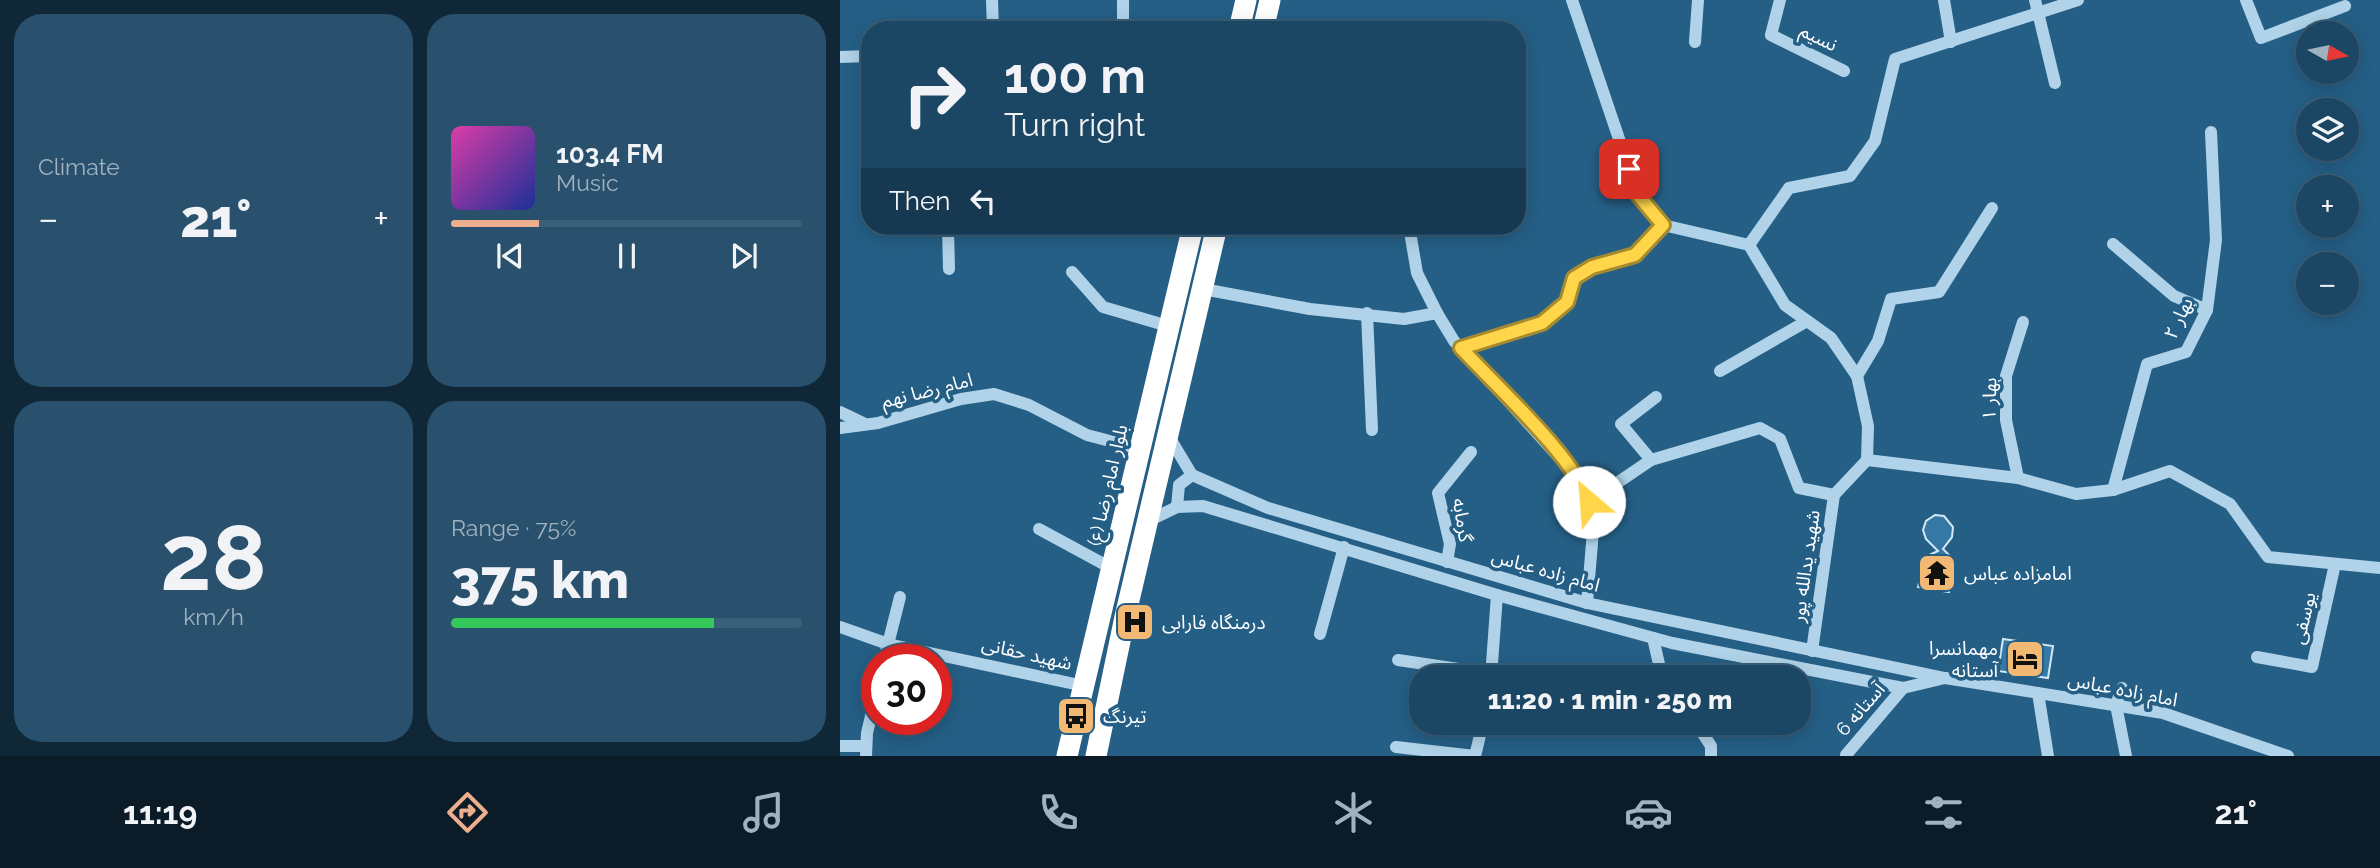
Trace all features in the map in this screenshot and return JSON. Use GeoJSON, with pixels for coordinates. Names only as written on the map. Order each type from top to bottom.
{"type":"FeatureCollection","features":[{"type":"Feature","properties":{"kind":"highway"},"geometry":{"type":"LineString","coordinates":[[1241,21],[1246,0]]}},
{"type":"Feature","properties":{"kind":"highway"},"geometry":{"type":"LineString","coordinates":[[1266,21],[1270,0]]}},
{"type":"Feature","properties":{"kind":"highway","name":"بلوار امام رضا (ع)"},"geometry":{"type":"LineString","coordinates":[[1068,756],[1191,235]]}},
{"type":"Feature","properties":{"kind":"highway"},"geometry":{"type":"LineString","coordinates":[[1096,756],[1215,235]]}},
{"type":"Feature","properties":{"kind":"street"},"geometry":{"type":"LineString","coordinates":[[992,0],[993,21]]}},
{"type":"Feature","properties":{"kind":"street"},"geometry":{"type":"LineString","coordinates":[[1123,0],[1124,21]]}},
{"type":"Feature","properties":{"kind":"street"},"geometry":{"type":"LineString","coordinates":[[1573,0],[1638,195],[1663,225],[1749,245],[1785,305],[1831,338],[1857,376],[1868,426],[1867,460],[2018,478],[2076,494],[2113,490],[2170,471],[2230,505],[2268,557],[2380,568]]}},
{"type":"Feature","properties":{"kind":"street"},"geometry":{"type":"LineString","coordinates":[[1695,42],[1698,0]]}},
{"type":"Feature","properties":{"kind":"street","name":"نسیم"},"geometry":{"type":"LineString","coordinates":[[1780,0],[1771,35],[1844,71]]}},
{"type":"Feature","properties":{"kind":"street"},"geometry":{"type":"LineString","coordinates":[[1944,0],[1951,42]]}},
{"type":"Feature","properties":{"kind":"street"},"geometry":{"type":"LineString","coordinates":[[2035,0],[2055,83]]}},
{"type":"Feature","properties":{"kind":"street"},"geometry":{"type":"LineString","coordinates":[[1749,245],[1789,188],[1850,176],[1875,141],[1895,59],[2078,0]]}},
{"type":"Feature","properties":{"kind":"street"},"geometry":{"type":"LineString","coordinates":[[2246,0],[2260,38],[2345,6]]}},
{"type":"Feature","properties":{"kind":"street"},"geometry":{"type":"LineString","coordinates":[[840,57],[861,56]]}},
{"type":"Feature","properties":{"kind":"street","name":"بهار ۲"},"geometry":{"type":"LineString","coordinates":[[2113,490],[2147,364],[2186,352],[2207,310],[2216,240],[2211,132]]}},
{"type":"Feature","properties":{"kind":"street"},"geometry":{"type":"LineString","coordinates":[[1857,376],[1878,341],[1891,299],[1939,292],[1992,208]]}},
{"type":"Feature","properties":{"kind":"street"},"geometry":{"type":"LineString","coordinates":[[1461,348],[1542,323],[1567,302],[1574,278],[1592,267],[1635,255],[1663,225]]}},
{"type":"Feature","properties":{"kind":"street"},"geometry":{"type":"LineString","coordinates":[[948,235],[949,269]]}},
{"type":"Feature","properties":{"kind":"street"},"geometry":{"type":"LineString","coordinates":[[1410,235],[1417,274],[1437,313],[1461,348],[1560,455],[1584,485],[1594,519],[1587,603]]}},
{"type":"Feature","properties":{"kind":"street"},"geometry":{"type":"LineString","coordinates":[[2113,244],[2174,296],[2207,310]]}},
{"type":"Feature","properties":{"kind":"street"},"geometry":{"type":"LineString","coordinates":[[1072,272],[1103,307],[1168,326]]}},
{"type":"Feature","properties":{"kind":"street"},"geometry":{"type":"LineString","coordinates":[[1203,289],[1310,309],[1404,319],[1437,313]]}},
{"type":"Feature","properties":{"kind":"street"},"geometry":{"type":"LineString","coordinates":[[1367,313],[1372,430]]}},
{"type":"Feature","properties":{"kind":"street"},"geometry":{"type":"LineString","coordinates":[[1720,371],[1807,321]]}},
{"type":"Feature","properties":{"kind":"street","name":"بهار ۱"},"geometry":{"type":"LineString","coordinates":[[2018,478],[2006,420],[2006,376],[2023,322]]}},
{"type":"Feature","properties":{"kind":"street","name":"امام رضا نهم"},"geometry":{"type":"LineString","coordinates":[[840,428],[866,424],[961,399],[994,394],[1029,405],[1087,435],[1140,449]]}},
{"type":"Feature","properties":{"kind":"street"},"geometry":{"type":"LineString","coordinates":[[1651,460],[1621,424],[1656,397]]}},
{"type":"Feature","properties":{"kind":"street"},"geometry":{"type":"LineString","coordinates":[[840,412],[866,424]]}},
{"type":"Feature","properties":{"kind":"street"},"geometry":{"type":"LineString","coordinates":[[1589,502],[1651,460],[1760,428],[1780,439],[1799,488],[1834,495]]}},
{"type":"Feature","properties":{"kind":"street"},"geometry":{"type":"LineString","coordinates":[[1168,435],[1192,475],[1179,485],[1177,507]]}},
{"type":"Feature","properties":{"kind":"street","name":"گرمابه"},"geometry":{"type":"LineString","coordinates":[[1447,562],[1450,544],[1438,494],[1471,452]]}},
{"type":"Feature","properties":{"kind":"street","name":"شهید یدالله پور"},"geometry":{"type":"LineString","coordinates":[[1812,651],[1834,495],[1867,460]]}},
{"type":"Feature","properties":{"kind":"street","name":"امام زاده عباس"},"geometry":{"type":"LineString","coordinates":[[1192,475],[1268,508],[1587,603],[1945,678],[2162,713],[2288,756]]}},
{"type":"Feature","properties":{"kind":"street","name":"امام زاده عباس"},"geometry":{"type":"LineString","coordinates":[[1148,521],[1177,507],[1203,506],[1497,595],[1653,638],[1903,688],[1945,678]]}},
{"type":"Feature","properties":{"kind":"street"},"geometry":{"type":"LineString","coordinates":[[1039,529],[1111,568]]}},
{"type":"Feature","properties":{"kind":"street"},"geometry":{"type":"LineString","coordinates":[[1320,634],[1345,547]]}},
{"type":"Feature","properties":{"kind":"street","name":"یوسفی"},"geometry":{"type":"LineString","coordinates":[[2256,657],[2312,667],[2335,564]]}},
{"type":"Feature","properties":{"kind":"street"},"geometry":{"type":"LineString","coordinates":[[1492,665],[1497,595]]}},
{"type":"Feature","properties":{"kind":"street"},"geometry":{"type":"LineString","coordinates":[[888,644],[900,597]]}},
{"type":"Feature","properties":{"kind":"street","name":"شهید حقانی"},"geometry":{"type":"LineString","coordinates":[[840,628],[888,644]]}},
{"type":"Feature","properties":{"kind":"street"},"geometry":{"type":"LineString","coordinates":[[1653,638],[1659,665]]}},
{"type":"Feature","properties":{"kind":"street","name":"شهید حقانی"},"geometry":{"type":"LineString","coordinates":[[952,658],[1084,686]]}},
{"type":"Feature","properties":{"kind":"street"},"geometry":{"type":"LineString","coordinates":[[1398,660],[1427,665]]}},
{"type":"Feature","properties":{"kind":"street","name":"آستانه 6"},"geometry":{"type":"LineString","coordinates":[[1846,755],[1903,688]]}},
{"type":"Feature","properties":{"kind":"street"},"geometry":{"type":"LineString","coordinates":[[2122,688],[2116,705],[2126,756]]}},
{"type":"Feature","properties":{"kind":"street"},"geometry":{"type":"LineString","coordinates":[[2038,693],[2048,756]]}},
{"type":"Feature","properties":{"kind":"street"},"geometry":{"type":"LineString","coordinates":[[1396,747],[1475,756],[1480,735]]}},
{"type":"Feature","properties":{"kind":"street"},"geometry":{"type":"LineString","coordinates":[[1704,735],[1712,746],[1711,756]]}},
{"type":"Feature","properties":{"kind":"street"},"geometry":{"type":"LineString","coordinates":[[840,746],[866,751]]}},
{"type":"Feature","properties":{"kind":"building"},"geometry":{"type":"Polygon","coordinates":[[[1935,515],[1944,516],[1953,527],[1952,537],[1943,549],[1954,560],[1949,592],[1918,587],[1925,557],[1938,551],[1926,539],[1923,530],[1926,521],[1935,515]]]}},
{"type":"Feature","properties":{"kind":"building","name":"مهمانسرا آستانه"},"geometry":{"type":"Polygon","coordinates":[[[2003,639],[2053,646],[2048,678],[1998,671],[2003,639]]]}},
{"type":"Feature","properties":{"kind":"place","name":"امامزاده عباس"},"geometry":{"type":"Point","coordinates":[1937,573]}},
{"type":"Feature","properties":{"kind":"place","name":"درمنگاه فارابی"},"geometry":{"type":"Point","coordinates":[1135,622]}},
{"type":"Feature","properties":{"kind":"place","name":"مهمانسرا آستانه"},"geometry":{"type":"Point","coordinates":[2025,659]}},
{"type":"Feature","properties":{"kind":"place","name":"تیرنگ"},"geometry":{"type":"Point","coordinates":[1076,716]}},
{"type":"Feature","properties":{"kind":"route"},"geometry":{"type":"LineString","coordinates":[[1589,502],[1584,485],[1560,455],[1461,348],[1542,323],[1567,302],[1574,278],[1592,267],[1635,255],[1663,225],[1638,195],[1629,169]]}}]}
